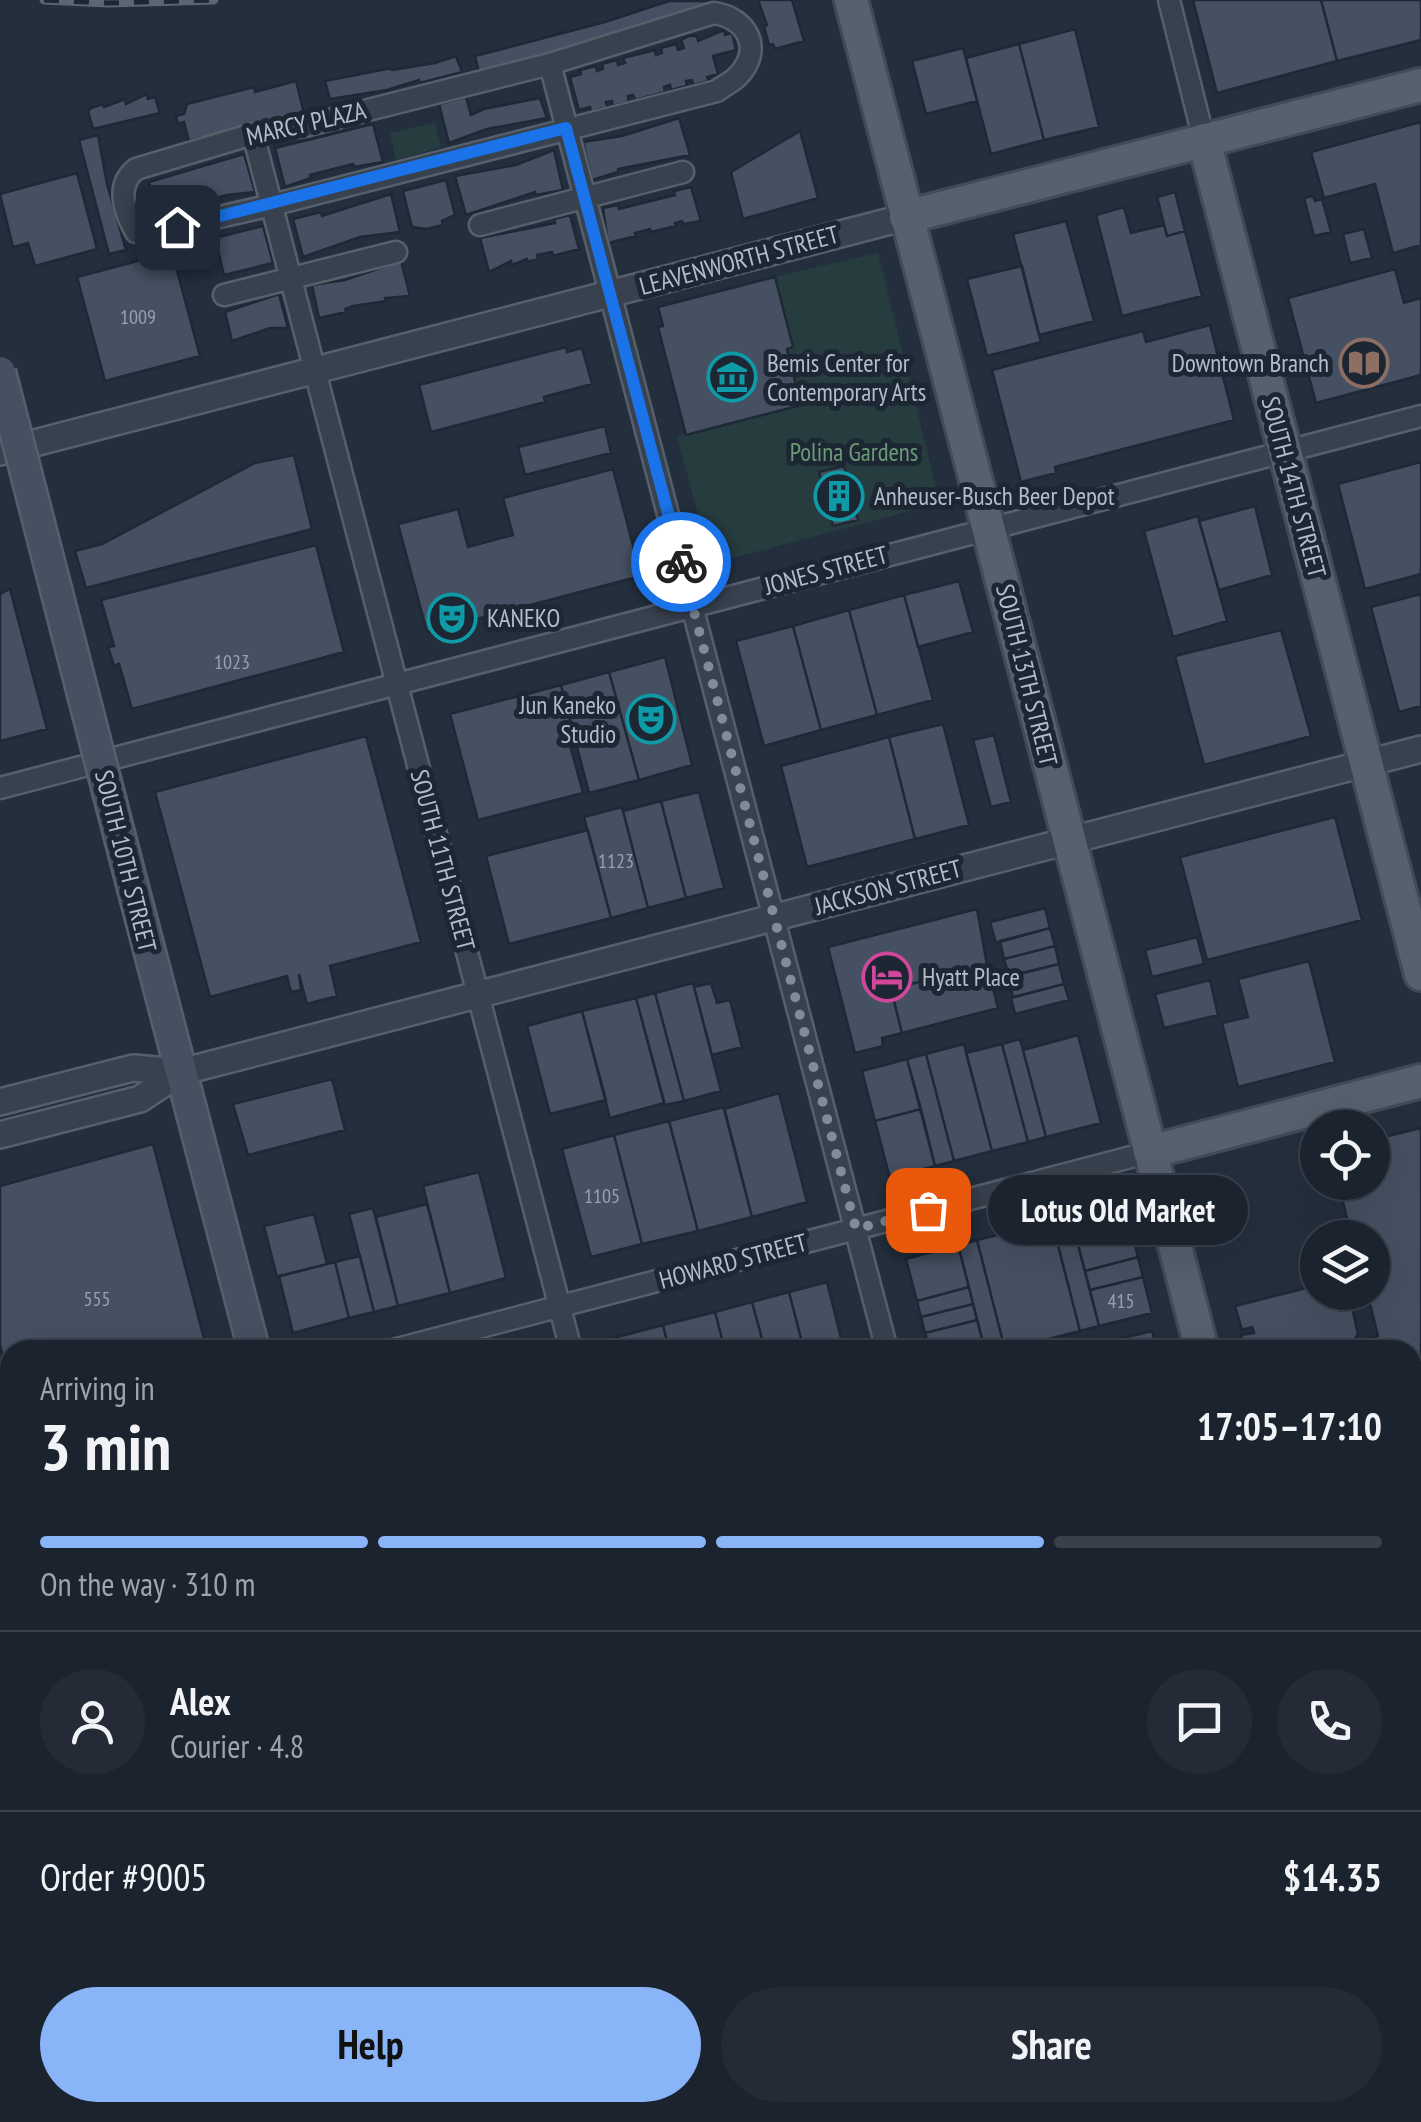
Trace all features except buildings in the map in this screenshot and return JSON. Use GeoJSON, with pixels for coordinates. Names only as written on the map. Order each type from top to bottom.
{"type":"FeatureCollection","features":[{"type":"Feature","properties":{"kind":"main road","name":"SOUTH 13TH STREET"},"geometry":{"type":"LineString","coordinates":[[851,0],[1199,1340]]}},
{"type":"Feature","properties":{"kind":"main road","name":"LEAVENWORTH STREET"},"geometry":{"type":"LineString","coordinates":[[906,217],[1421,85]]}},
{"type":"Feature","properties":{"kind":"main road","name":"SOUTH 14TH STREET"},"geometry":{"type":"LineString","coordinates":[[1204,140],[1421,974]]}},
{"type":"Feature","properties":{"kind":"main road","name":"SOUTH 10TH STREET"},"geometry":{"type":"LineString","coordinates":[[0,372],[251,1340]]}},
{"type":"Feature","properties":{"kind":"main road","name":"HOWARD STREET"},"geometry":{"type":"LineString","coordinates":[[1150,1152],[1421,1081]]}},
{"type":"Feature","properties":{"kind":"street","name":"SOUTH 14TH STREET"},"geometry":{"type":"LineString","coordinates":[[1169,0],[1204,140]]}},
{"type":"Feature","properties":{"kind":"street","name":"MARCY PLAZA"},"geometry":{"type":"LineString","coordinates":[[714,12],[732,16],[748,34],[748,61],[738,76],[717,91],[145,234],[136,232],[128,219],[122,190],[136,169],[253,134],[305,126],[550,64],[714,12]]}},
{"type":"Feature","properties":{"kind":"street"},"geometry":{"type":"LineString","coordinates":[[550,64],[884,1340]]}},
{"type":"Feature","properties":{"kind":"street","name":"SOUTH 11TH STREET"},"geometry":{"type":"LineString","coordinates":[[253,134],[568,1340]]}},
{"type":"Feature","properties":{"kind":"street"},"geometry":{"type":"LineString","coordinates":[[480,225],[683,172]]}},
{"type":"Feature","properties":{"kind":"street","name":"LEAVENWORTH STREET"},"geometry":{"type":"LineString","coordinates":[[0,452],[906,217]]}},
{"type":"Feature","properties":{"kind":"street"},"geometry":{"type":"LineString","coordinates":[[224,295],[396,252]]}},
{"type":"Feature","properties":{"kind":"street","name":"JONES STREET"},"geometry":{"type":"LineString","coordinates":[[0,788],[1421,416]]}},
{"type":"Feature","properties":{"kind":"street","name":"JACKSON STREET"},"geometry":{"type":"LineString","coordinates":[[0,1135],[140,1099],[181,1072],[1421,749]]}},
{"type":"Feature","properties":{"kind":"street","name":"JACKSON STREET"},"geometry":{"type":"LineString","coordinates":[[0,1102],[134,1068],[181,1072]]}},
{"type":"Feature","properties":{"kind":"street","name":"HOWARD STREET"},"geometry":{"type":"LineString","coordinates":[[432,1340],[1150,1152]]}},
{"type":"Feature","properties":{"kind":"green space"},"geometry":{"type":"Polygon","coordinates":[[[435,123],[441,147],[396,160],[390,133],[435,123]]]}},
{"type":"Feature","properties":{"kind":"green space","name":"Polina Gardens"},"geometry":{"type":"Polygon","coordinates":[[[878,253],[940,503],[721,561],[719,554],[709,556],[677,436],[800,405],[787,349],[793,347],[775,277],[878,253]]]}},
{"type":"Feature","properties":{"kind":"railway"},"geometry":{"type":"LineString","coordinates":[[44,0],[214,0]]}},
{"type":"Feature","properties":{"kind":"way so far"},"geometry":{"type":"LineString","coordinates":[[681,562],[856,1229],[928,1210]]}},
{"type":"Feature","properties":{"kind":"place","name":"Downtown Branch"},"geometry":{"type":"Point","coordinates":[1364,363]}},
{"type":"Feature","properties":{"kind":"place","name":"Bemis Center for Contemporary Arts"},"geometry":{"type":"Point","coordinates":[732,377]}},
{"type":"Feature","properties":{"kind":"place","name":"Anheuser-Busch Beer Depot"},"geometry":{"type":"Point","coordinates":[839,496]}},
{"type":"Feature","properties":{"kind":"place","name":"KANEKO"},"geometry":{"type":"Point","coordinates":[452,618]}},
{"type":"Feature","properties":{"kind":"place","name":"Jun Kaneko Studio"},"geometry":{"type":"Point","coordinates":[651,719]}},
{"type":"Feature","properties":{"kind":"place","name":"Hyatt Place"},"geometry":{"type":"Point","coordinates":[887,977]}},
{"type":"Feature","properties":{"kind":"place","name":"Lotus Old Market"},"geometry":{"type":"Point","coordinates":[928,1210]}},
{"type":"Feature","properties":{"kind":"route"},"geometry":{"type":"LineString","coordinates":[[177,227],[566,128],[681,562]]}}]}
